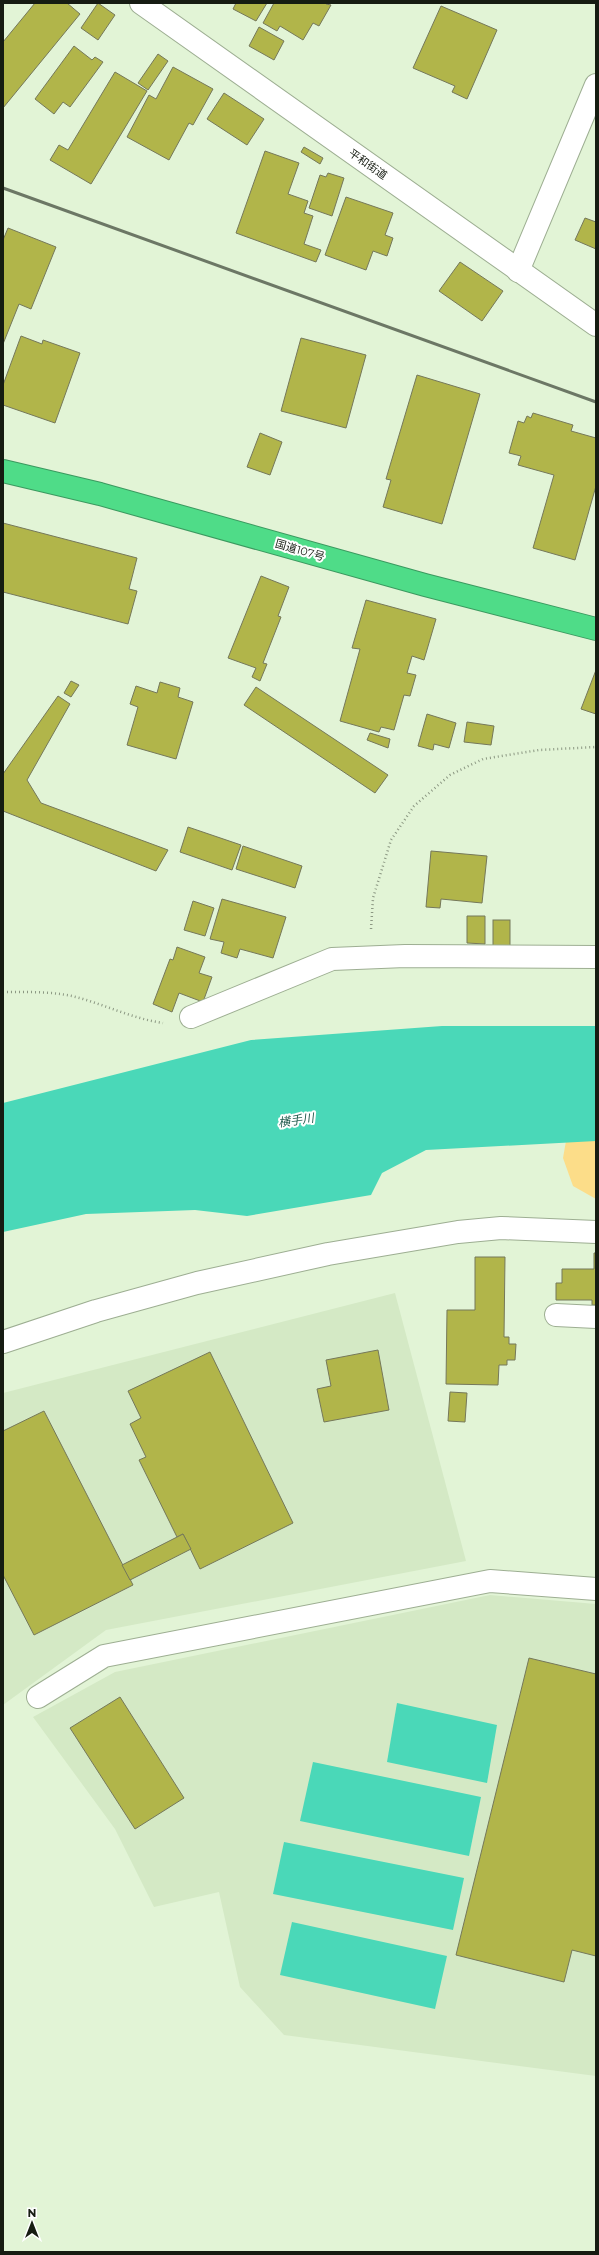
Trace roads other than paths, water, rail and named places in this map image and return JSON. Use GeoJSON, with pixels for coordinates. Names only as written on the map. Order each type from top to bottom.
{"type":"FeatureCollection","features":[{"type":"Feature","properties":{"kind":"highway","name":"国道107号"},"geometry":{"type":"LineString","coordinates":[[3,471],[100,494],[425,585],[596,629]]}},
{"type":"Feature","properties":{"kind":"street","name":"平和街道"},"geometry":{"type":"LineString","coordinates":[[140,3],[596,325]]}},
{"type":"Feature","properties":{"kind":"street"},"geometry":{"type":"LineString","coordinates":[[518,271],[596,85]]}},
{"type":"Feature","properties":{"kind":"street"},"geometry":{"type":"LineString","coordinates":[[191,1017],[332,959],[405,956],[596,957]]}},
{"type":"Feature","properties":{"kind":"street"},"geometry":{"type":"LineString","coordinates":[[3,1342],[96,1311],[197,1283],[328,1254],[458,1232],[501,1228],[596,1232]]}},
{"type":"Feature","properties":{"kind":"street"},"geometry":{"type":"LineString","coordinates":[[556,1315],[596,1317]]}},
{"type":"Feature","properties":{"kind":"street"},"geometry":{"type":"LineString","coordinates":[[38,1697],[104,1656],[490,1581],[596,1589]]}},
{"type":"Feature","properties":{"kind":"water","name":"横手川"},"geometry":{"type":"Polygon","coordinates":[[[442,1026],[596,1026],[596,1141],[426,1150],[382,1173],[371,1195],[247,1216],[195,1210],[86,1214],[3,1232],[3,1103],[251,1040],[442,1026]]]}},
{"type":"Feature","properties":{"kind":"water"},"geometry":{"type":"Polygon","coordinates":[[[397,1703],[497,1725],[487,1783],[387,1762],[397,1703]]]}},
{"type":"Feature","properties":{"kind":"water"},"geometry":{"type":"Polygon","coordinates":[[[313,1762],[481,1797],[469,1856],[300,1821],[313,1762]]]}},
{"type":"Feature","properties":{"kind":"water"},"geometry":{"type":"Polygon","coordinates":[[[284,1842],[464,1878],[453,1930],[273,1894],[284,1842]]]}},
{"type":"Feature","properties":{"kind":"water"},"geometry":{"type":"Polygon","coordinates":[[[292,1922],[447,1956],[435,2009],[280,1975],[292,1922]]]}},
{"type":"Feature","properties":{"kind":"railway"},"geometry":{"type":"LineString","coordinates":[[3,188],[596,402]]}}]}
